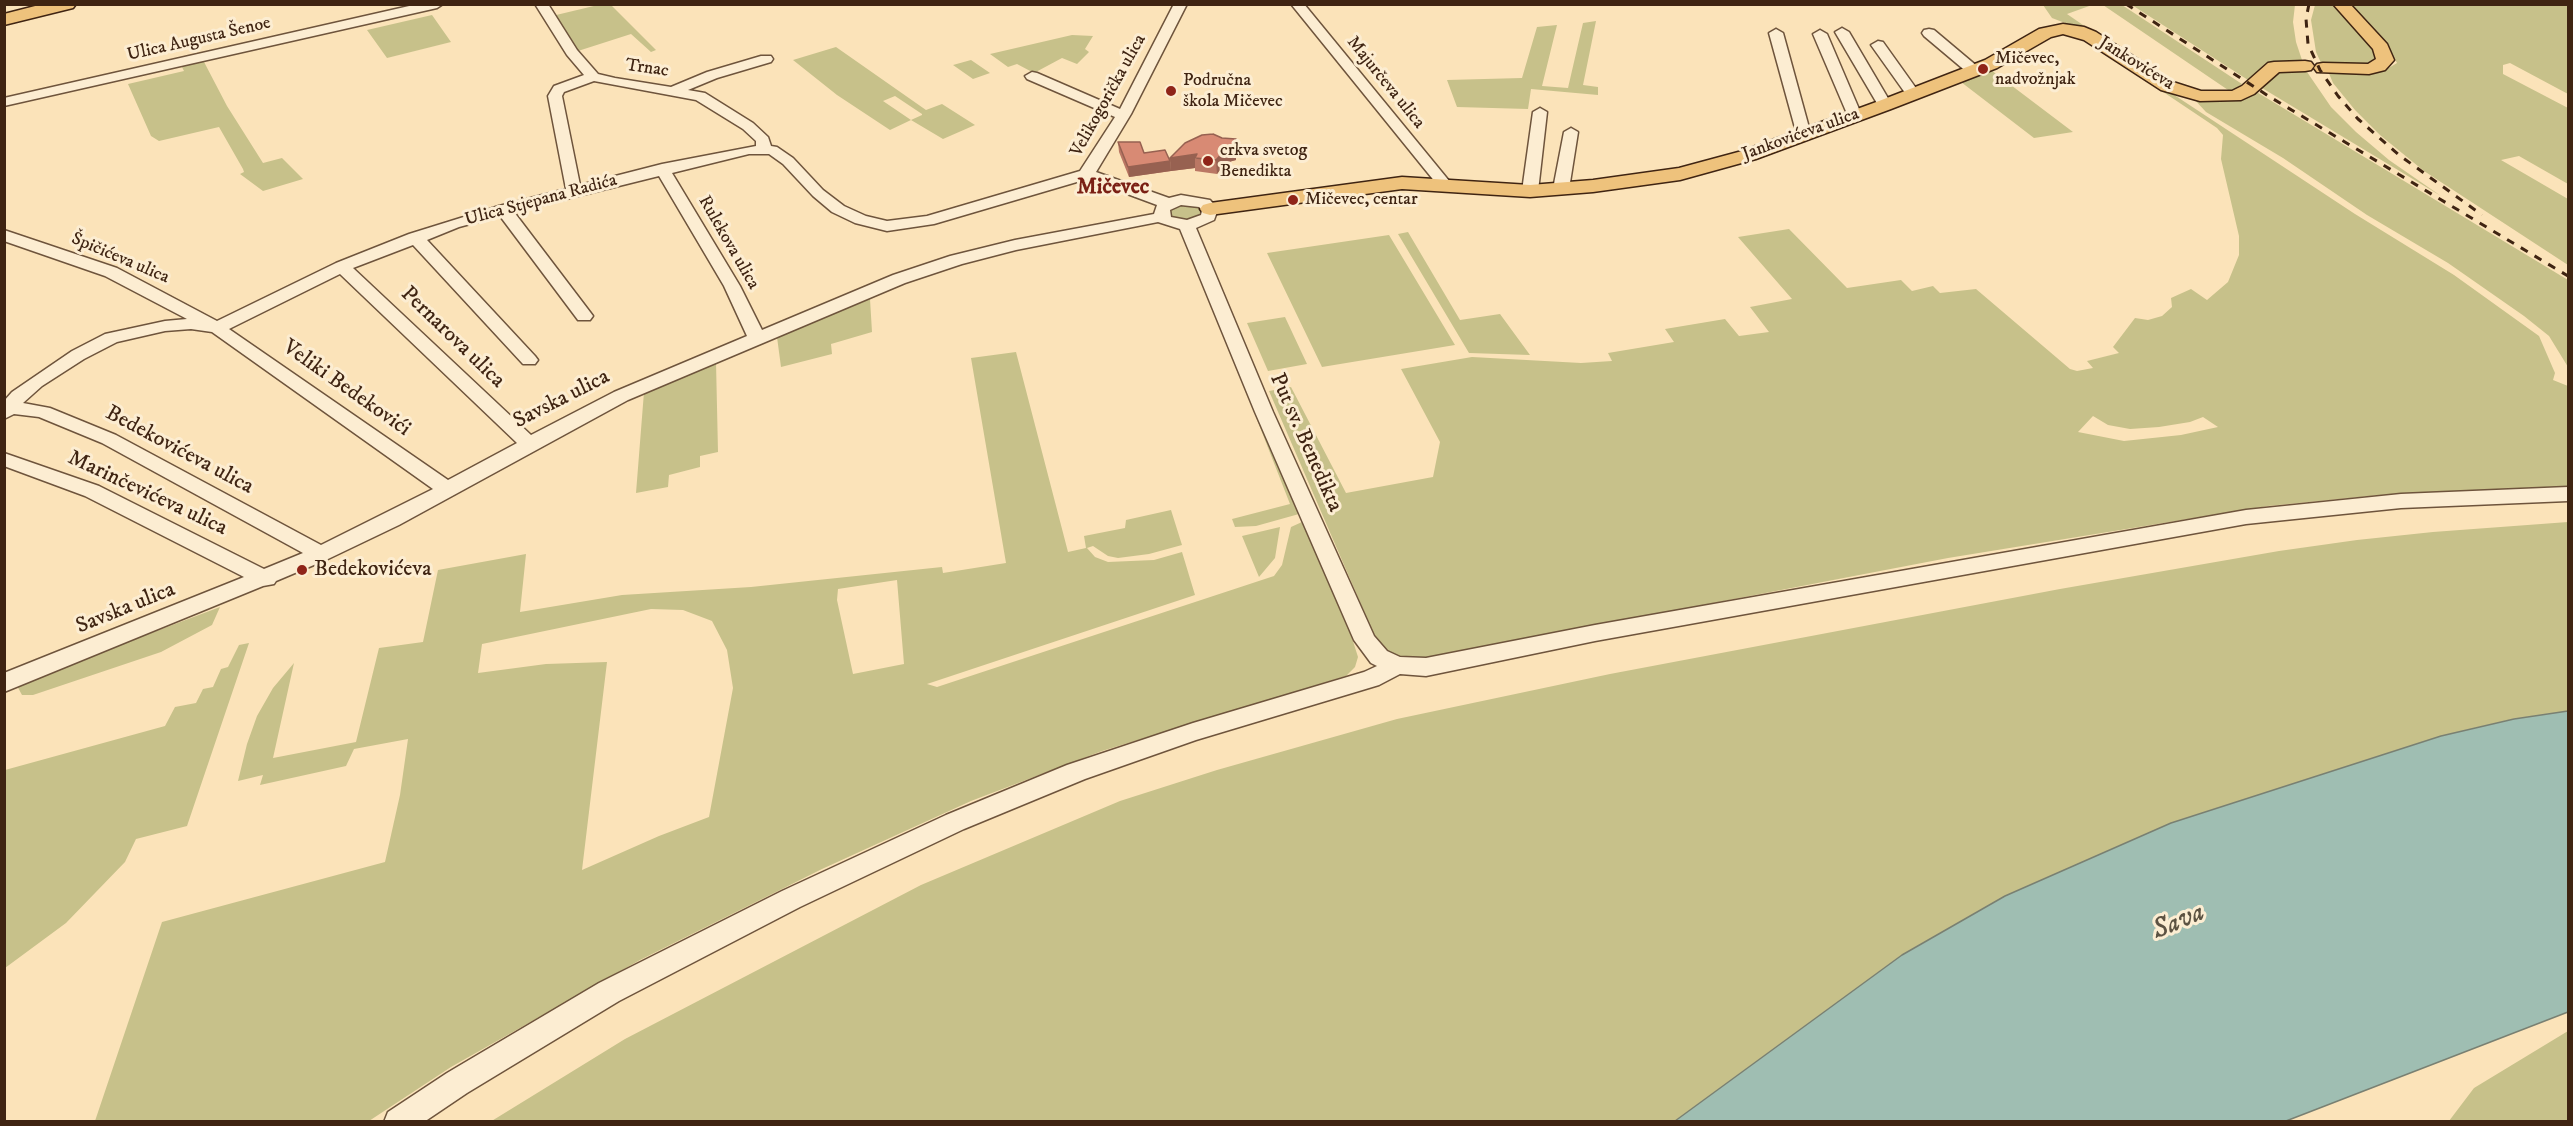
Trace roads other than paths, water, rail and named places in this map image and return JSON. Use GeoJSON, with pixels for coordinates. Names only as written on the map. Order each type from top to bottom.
{"type":"FeatureCollection","features":[{"type":"Feature","properties":{"kind":"highway"},"geometry":{"type":"LineString","coordinates":[[4,13],[37,4]]}},
{"type":"Feature","properties":{"kind":"highway"},"geometry":{"type":"LineString","coordinates":[[4,20],[67,4]]}},
{"type":"Feature","properties":{"kind":"main road","name":"Jankovićeva"},"geometry":{"type":"LineString","coordinates":[[2059,30],[2074,30],[2090,36],[2161,83],[2179,91],[2223,97],[2248,90],[2274,67],[2369,69],[2379,66],[2385,60],[2381,48],[2341,4]]}},
{"type":"Feature","properties":{"kind":"main road","name":"Jankovićeva ulica"},"geometry":{"type":"LineString","coordinates":[[1210,209],[1401,183],[1530,190],[1561,189],[1680,174],[1749,155],[1885,105],[2012,53],[2045,33],[2059,30]]}},
{"type":"Feature","properties":{"kind":"street","name":"Ulica Augusta Šenoe"},"geometry":{"type":"LineString","coordinates":[[4,102],[437,4]]}},
{"type":"Feature","properties":{"kind":"street","name":"Trnac"},"geometry":{"type":"LineString","coordinates":[[541,4],[572,52],[593,76],[615,82],[700,96],[748,126],[763,140],[764,148]]}},
{"type":"Feature","properties":{"kind":"street","name":"Velikogorička ulica"},"geometry":{"type":"LineString","coordinates":[[1088,174],[1088,170],[1124,114],[1181,4]]}},
{"type":"Feature","properties":{"kind":"street","name":"Majurčeva ulica"},"geometry":{"type":"LineString","coordinates":[[1296,4],[1445,185]]}},
{"type":"Feature","properties":{"kind":"street"},"geometry":{"type":"LineString","coordinates":[[1842,32],[1885,105]]}},
{"type":"Feature","properties":{"kind":"street"},"geometry":{"type":"LineString","coordinates":[[1776,33],[1804,135]]}},
{"type":"Feature","properties":{"kind":"street"},"geometry":{"type":"LineString","coordinates":[[1929,33],[1973,70]]}},
{"type":"Feature","properties":{"kind":"street"},"geometry":{"type":"LineString","coordinates":[[1820,34],[1855,116]]}},
{"type":"Feature","properties":{"kind":"street"},"geometry":{"type":"LineString","coordinates":[[1878,45],[1912,94]]}},
{"type":"Feature","properties":{"kind":"street"},"geometry":{"type":"LineString","coordinates":[[672,91],[712,75],[766,59]]}},
{"type":"Feature","properties":{"kind":"street"},"geometry":{"type":"LineString","coordinates":[[574,192],[555,96],[559,89],[593,76]]}},
{"type":"Feature","properties":{"kind":"street"},"geometry":{"type":"LineString","coordinates":[[1032,76],[1114,112],[1124,114]]}},
{"type":"Feature","properties":{"kind":"street"},"geometry":{"type":"LineString","coordinates":[[1530,190],[1540,112]]}},
{"type":"Feature","properties":{"kind":"street"},"geometry":{"type":"LineString","coordinates":[[1561,189],[1571,132]]}},
{"type":"Feature","properties":{"kind":"street"},"geometry":{"type":"LineString","coordinates":[[764,148],[772,150],[788,161],[838,209],[861,220],[886,226],[928,221],[1088,174],[1165,210],[1169,222],[1187,225],[1204,220],[1210,214],[1210,209]]}},
{"type":"Feature","properties":{"kind":"street","name":"Ulica Stjepana Radića"},"geometry":{"type":"LineString","coordinates":[[217,328],[342,267],[415,237],[505,209],[662,169],[764,148]]}},
{"type":"Feature","properties":{"kind":"street","name":"Rulekova ulica"},"geometry":{"type":"LineString","coordinates":[[662,169],[732,286],[758,338]]}},
{"type":"Feature","properties":{"kind":"street","name":"Savska ulica"},"geometry":{"type":"LineString","coordinates":[[4,683],[266,579],[448,490],[528,444],[621,396],[899,279],[956,260],[1165,210],[1189,199],[1204,203],[1210,209]]}},
{"type":"Feature","properties":{"kind":"street"},"geometry":{"type":"LineString","coordinates":[[505,209],[584,316]]}},
{"type":"Feature","properties":{"kind":"street","name":"Put sv. Benedikta"},"geometry":{"type":"LineString","coordinates":[[1187,225],[1264,412],[1365,640],[1379,657],[1397,665]]}},
{"type":"Feature","properties":{"kind":"street","name":"Špičićeva ulica"},"geometry":{"type":"LineString","coordinates":[[4,235],[111,273],[217,328]]}},
{"type":"Feature","properties":{"kind":"street"},"geometry":{"type":"LineString","coordinates":[[415,237],[529,360]]}},
{"type":"Feature","properties":{"kind":"street","name":"Pernarova ulica"},"geometry":{"type":"LineString","coordinates":[[342,267],[528,444]]}},
{"type":"Feature","properties":{"kind":"street"},"geometry":{"type":"LineString","coordinates":[[7,410],[36,381],[111,338],[151,328],[177,325],[217,328]]}},
{"type":"Feature","properties":{"kind":"street","name":"Veliki Bedekovići"},"geometry":{"type":"LineString","coordinates":[[217,328],[448,490]]}},
{"type":"Feature","properties":{"kind":"street","name":"Bedekovićeva ulica"},"geometry":{"type":"LineString","coordinates":[[7,410],[43,412],[109,439],[321,554]]}},
{"type":"Feature","properties":{"kind":"street","name":"Marinčevićeva ulica"},"geometry":{"type":"LineString","coordinates":[[4,459],[92,492],[266,579]]}},
{"type":"Feature","properties":{"kind":"street"},"geometry":{"type":"LineString","coordinates":[[398,1122],[457,1083],[609,992],[790,899],[955,822],[1076,772],[1193,732],[1371,680],[1397,665],[1426,667],[1595,633],[2246,518],[2401,501],[2568,494]]}},
{"type":"Feature","properties":{"kind":"water","name":"Sava"},"geometry":{"type":"Polygon","coordinates":[[[2568,711],[2568,1012],[2286,1121],[1675,1121],[1902,955],[2005,896],[2171,823],[2441,736],[2514,719],[2568,711]]]}},
{"type":"Feature","properties":{"kind":"railway"},"geometry":{"type":"LineString","coordinates":[[2126,4],[2270,97],[2568,276]]}},
{"type":"Feature","properties":{"kind":"railway"},"geometry":{"type":"LineString","coordinates":[[2309,4],[2306,19],[2308,44],[2320,70],[2338,96],[2358,119],[2399,155],[2482,215]]}},
{"type":"Feature","properties":{"kind":"place","name":"Mičevec, nadvožnjak"},"geometry":{"type":"Point","coordinates":[1983,69]}},
{"type":"Feature","properties":{"kind":"place","name":"Područna škola Mičevec"},"geometry":{"type":"Point","coordinates":[1171,91]}},
{"type":"Feature","properties":{"kind":"place","name":"crkva svetog Benedikta"},"geometry":{"type":"Point","coordinates":[1208,161]}},
{"type":"Feature","properties":{"kind":"place","name":"Mičevec, centar"},"geometry":{"type":"Point","coordinates":[1293,200]}},
{"type":"Feature","properties":{"kind":"place","name":"Bedekovićeva"},"geometry":{"type":"Point","coordinates":[302,570]}},
{"type":"Feature","properties":{"kind":"district","name":"Mičevec"},"geometry":{"type":"Point","coordinates":[1113,188]}}]}
